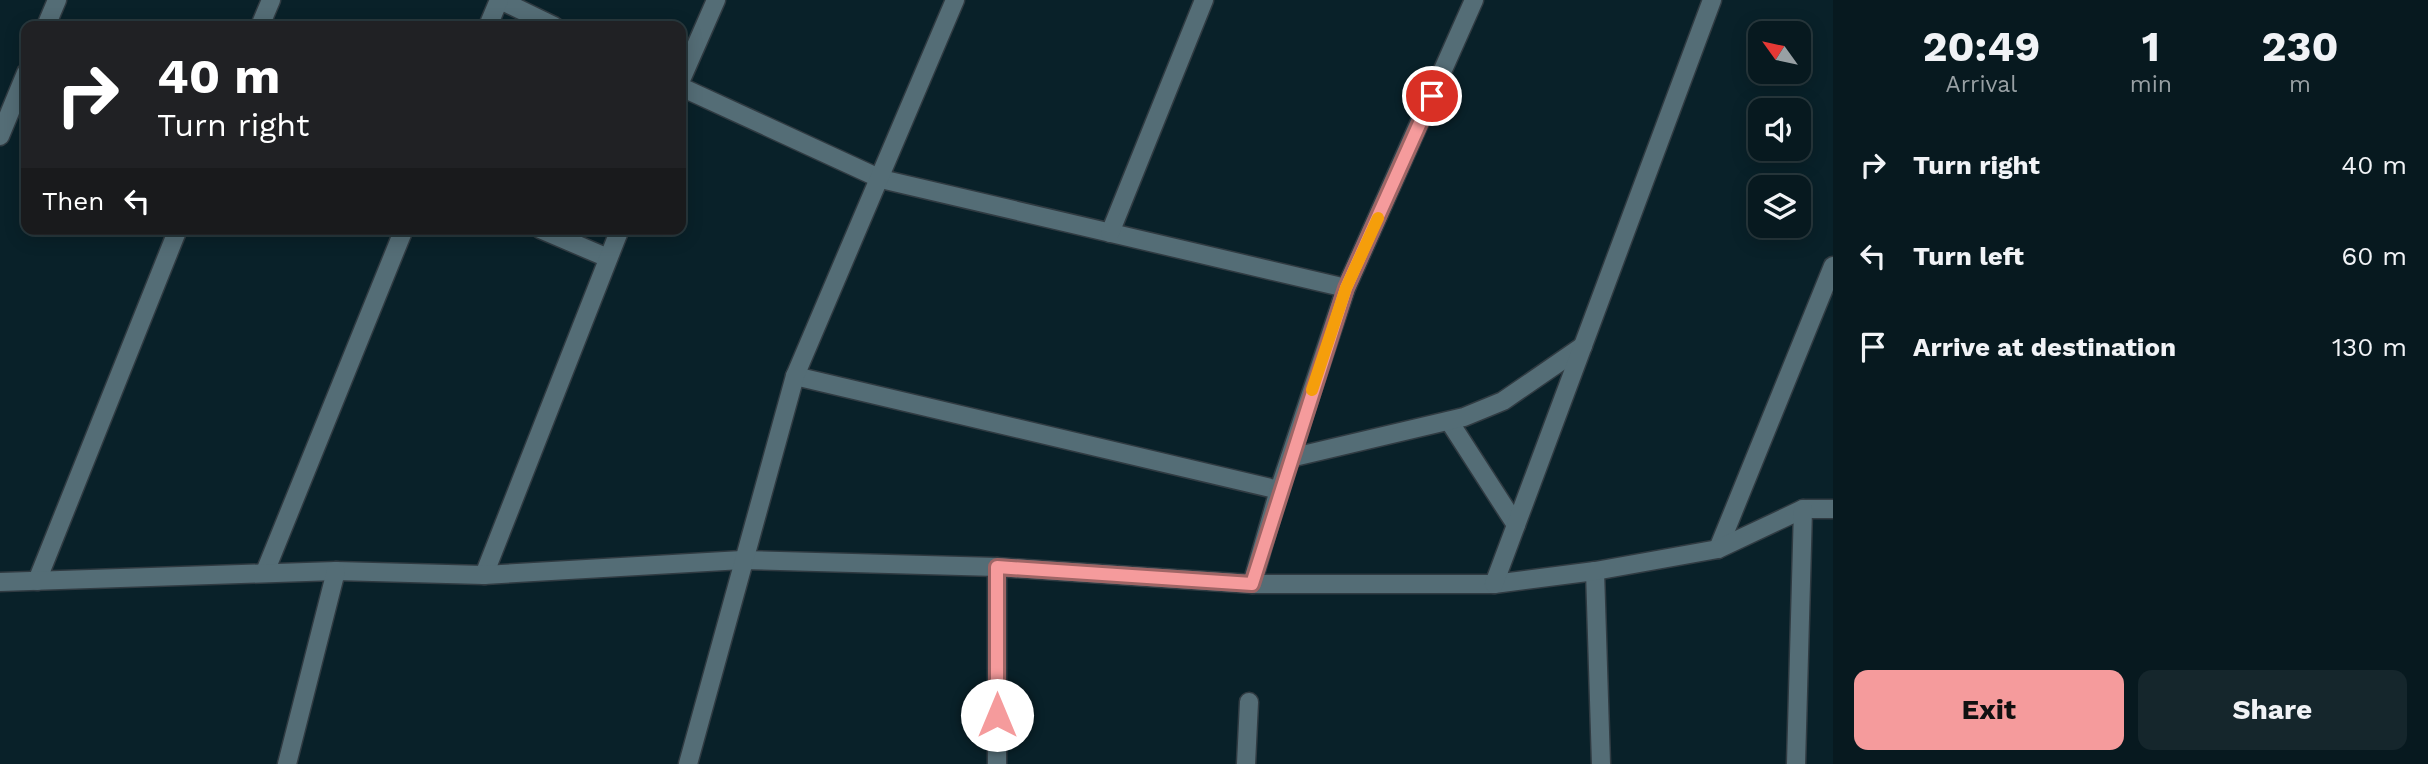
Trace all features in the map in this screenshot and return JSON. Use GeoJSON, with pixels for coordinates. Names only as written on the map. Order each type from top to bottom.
{"type":"FeatureCollection","features":[{"type":"Feature","properties":{"kind":"street"},"geometry":{"type":"LineString","coordinates":[[48,21],[57,0]]}},
{"type":"Feature","properties":{"kind":"street"},"geometry":{"type":"LineString","coordinates":[[262,21],[271,0]]}},
{"type":"Feature","properties":{"kind":"street"},"geometry":{"type":"LineString","coordinates":[[490,21],[499,0],[543,21]]}},
{"type":"Feature","properties":{"kind":"street"},"geometry":{"type":"LineString","coordinates":[[686,68],[716,0]]}},
{"type":"Feature","properties":{"kind":"street"},"geometry":{"type":"LineString","coordinates":[[688,764],[742,560],[795,376],[955,0]]}},
{"type":"Feature","properties":{"kind":"street"},"geometry":{"type":"LineString","coordinates":[[1110,233],[1205,0]]}},
{"type":"Feature","properties":{"kind":"street"},"geometry":{"type":"LineString","coordinates":[[1252,584],[1279,490],[1346,288],[1474,0]]}},
{"type":"Feature","properties":{"kind":"street"},"geometry":{"type":"LineString","coordinates":[[1494,584],[1713,0]]}},
{"type":"Feature","properties":{"kind":"street"},"geometry":{"type":"LineString","coordinates":[[0,136],[21,85]]}},
{"type":"Feature","properties":{"kind":"street"},"geometry":{"type":"LineString","coordinates":[[686,89],[881,179],[1346,288]]}},
{"type":"Feature","properties":{"kind":"street"},"geometry":{"type":"LineString","coordinates":[[37,581],[176,235]]}},
{"type":"Feature","properties":{"kind":"street"},"geometry":{"type":"LineString","coordinates":[[265,572],[402,235]]}},
{"type":"Feature","properties":{"kind":"street"},"geometry":{"type":"LineString","coordinates":[[554,235],[608,258]]}},
{"type":"Feature","properties":{"kind":"street"},"geometry":{"type":"LineString","coordinates":[[484,575],[618,235]]}},
{"type":"Feature","properties":{"kind":"street"},"geometry":{"type":"LineString","coordinates":[[1718,549],[1833,266]]}},
{"type":"Feature","properties":{"kind":"street"},"geometry":{"type":"LineString","coordinates":[[1290,458],[1449,421],[1503,401],[1583,345]]}},
{"type":"Feature","properties":{"kind":"street"},"geometry":{"type":"LineString","coordinates":[[795,376],[1279,490]]}},
{"type":"Feature","properties":{"kind":"street"},"geometry":{"type":"LineString","coordinates":[[1449,421],[1516,525]]}},
{"type":"Feature","properties":{"kind":"street"},"geometry":{"type":"LineString","coordinates":[[0,582],[195,577],[265,572],[484,575],[742,560],[997,567],[1252,584],[1494,584],[1595,571],[1718,549],[1803,509],[1833,509]]}},
{"type":"Feature","properties":{"kind":"street"},"geometry":{"type":"LineString","coordinates":[[1796,764],[1803,509]]}},
{"type":"Feature","properties":{"kind":"street"},"geometry":{"type":"LineString","coordinates":[[996,764],[997,567]]}},
{"type":"Feature","properties":{"kind":"street"},"geometry":{"type":"LineString","coordinates":[[287,764],[336,571]]}},
{"type":"Feature","properties":{"kind":"street"},"geometry":{"type":"LineString","coordinates":[[1595,571],[1601,764]]}},
{"type":"Feature","properties":{"kind":"street"},"geometry":{"type":"LineString","coordinates":[[1246,764],[1248,702]]}},
{"type":"Feature","properties":{"kind":"slow traffic"},"geometry":{"type":"LineString","coordinates":[[1312,390],[1346,288],[1378,218]]}},
{"type":"Feature","properties":{"kind":"route"},"geometry":{"type":"LineString","coordinates":[[997,715],[997,567],[1252,584],[1279,490],[1346,288],[1432,96]]}}]}
